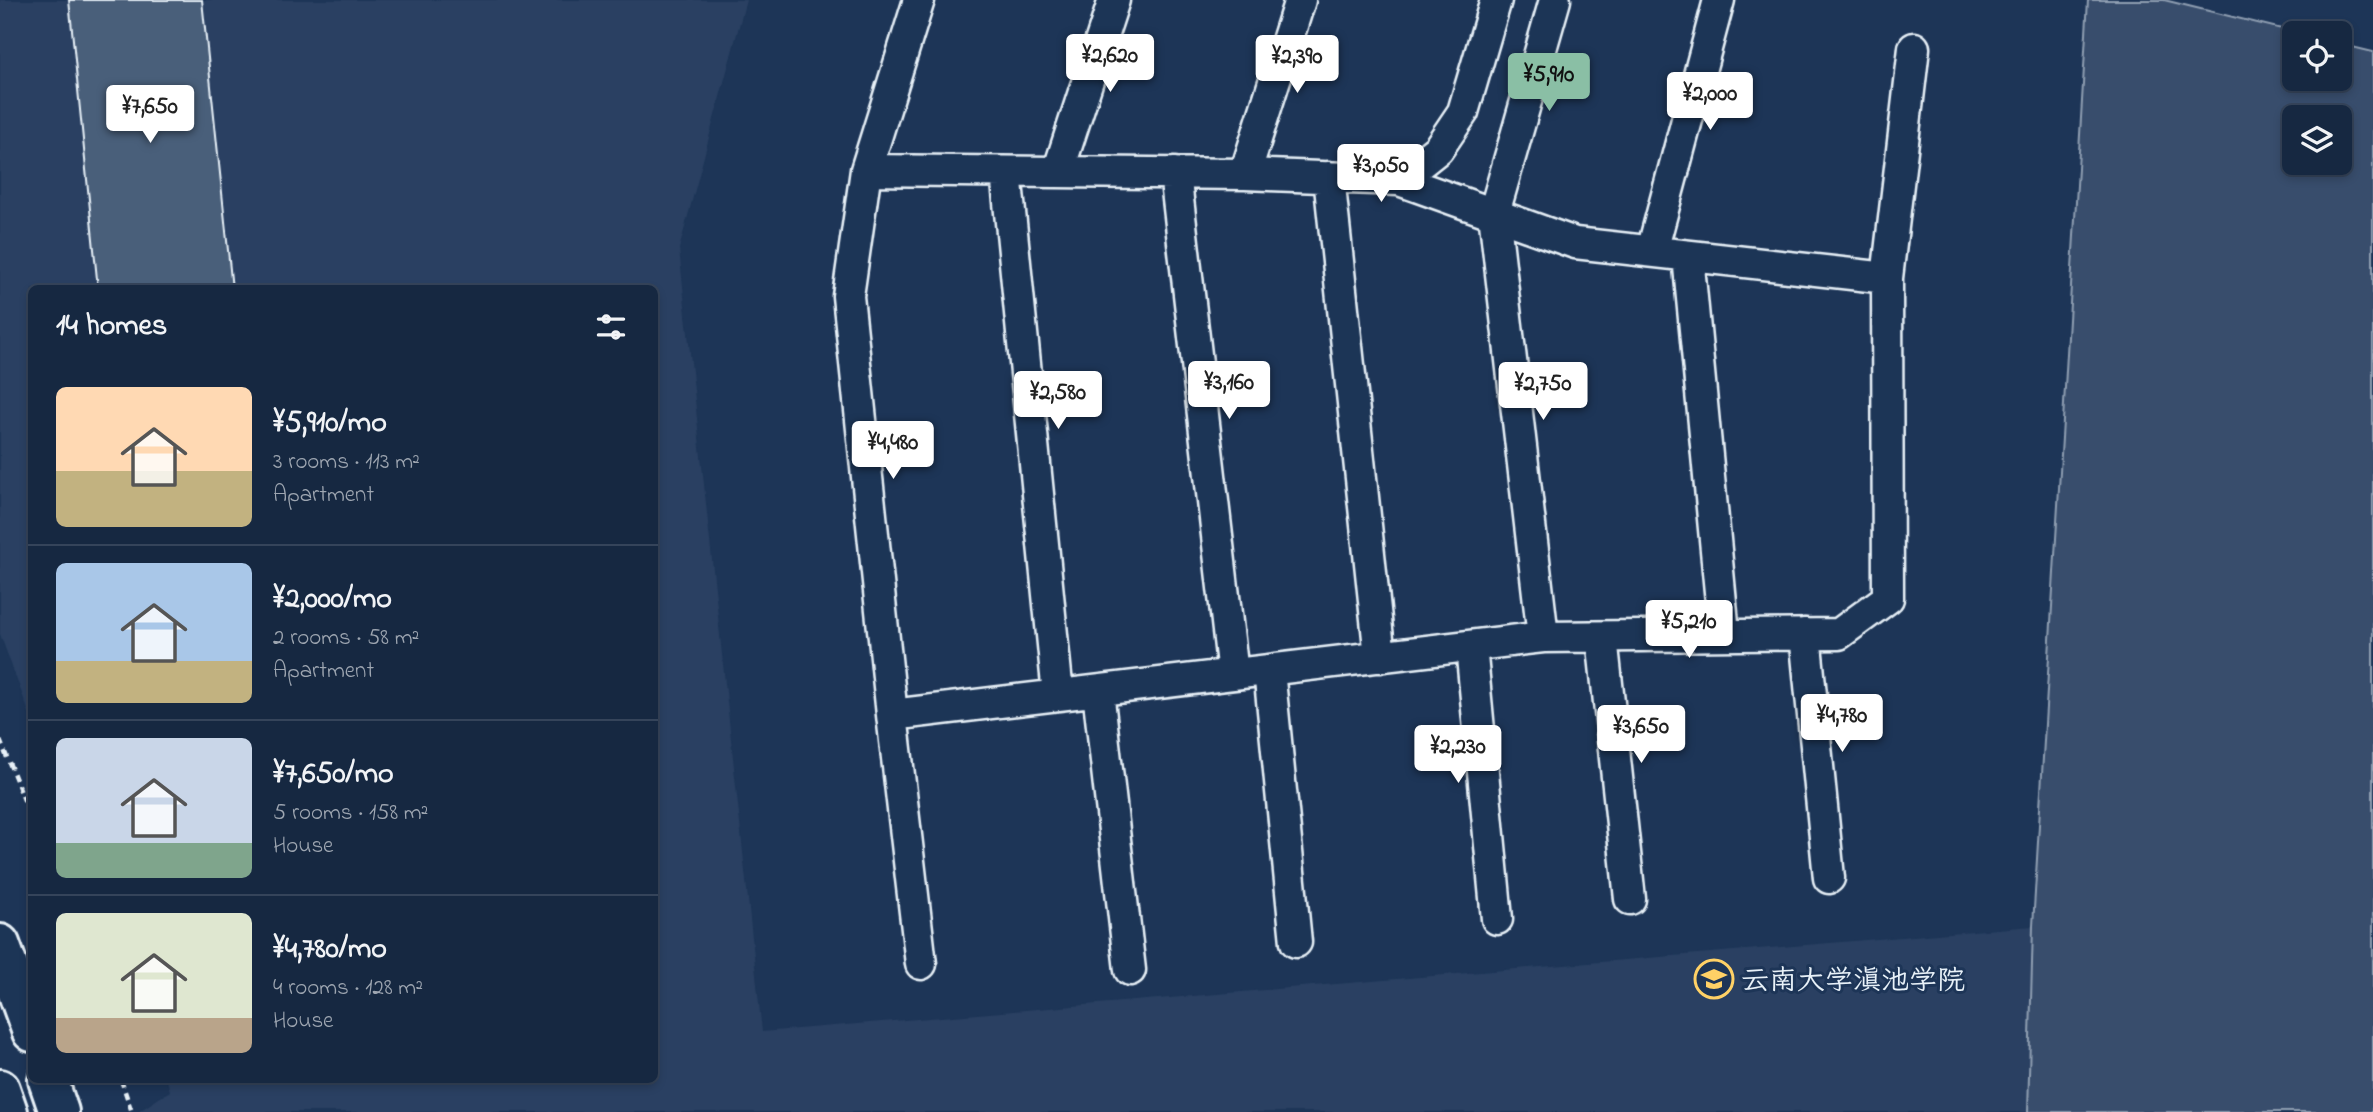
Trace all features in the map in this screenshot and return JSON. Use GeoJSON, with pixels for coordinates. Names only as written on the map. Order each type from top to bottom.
{"type":"FeatureCollection","features":[{"type":"Feature","properties":{"kind":"main road"},"geometry":{"type":"LineString","coordinates":[[0,944],[28,1021]]}},
{"type":"Feature","properties":{"kind":"main road"},"geometry":{"type":"LineString","coordinates":[[49,1083],[59,1112]]}},
{"type":"Feature","properties":{"kind":"main road"},"geometry":{"type":"LineString","coordinates":[[0,1088],[8,1112]]}},
{"type":"Feature","properties":{"kind":"street"},"geometry":{"type":"LineString","coordinates":[[919,0],[866,170],[848,296],[921,964]]}},
{"type":"Feature","properties":{"kind":"street"},"geometry":{"type":"LineString","coordinates":[[1058,173],[1114,0]]}},
{"type":"Feature","properties":{"kind":"street"},"geometry":{"type":"LineString","coordinates":[[1245,174],[1300,0]]}},
{"type":"Feature","properties":{"kind":"street"},"geometry":{"type":"LineString","coordinates":[[1399,180],[1438,149],[1463,112],[1496,0]]}},
{"type":"Feature","properties":{"kind":"street"},"geometry":{"type":"LineString","coordinates":[[1543,637],[1494,213],[1555,0]]}},
{"type":"Feature","properties":{"kind":"street"},"geometry":{"type":"LineString","coordinates":[[1651,251],[1719,0]]}},
{"type":"Feature","properties":{"kind":"street"},"geometry":{"type":"LineString","coordinates":[[892,715],[1543,637],[1839,635],[1888,598],[1887,278],[1914,48]]}},
{"type":"Feature","properties":{"kind":"street"},"geometry":{"type":"LineString","coordinates":[[866,170],[1245,174],[1399,180],[1575,243],[1887,278]]}},
{"type":"Feature","properties":{"kind":"street"},"geometry":{"type":"LineString","coordinates":[[1006,172],[1058,695]]}},
{"type":"Feature","properties":{"kind":"street"},"geometry":{"type":"LineString","coordinates":[[1175,173],[1233,674]]}},
{"type":"Feature","properties":{"kind":"street"},"geometry":{"type":"LineString","coordinates":[[1329,177],[1380,657]]}},
{"type":"Feature","properties":{"kind":"street"},"geometry":{"type":"LineString","coordinates":[[1688,256],[1724,634]]}},
{"type":"Feature","properties":{"kind":"street"},"geometry":{"type":"LineString","coordinates":[[1805,634],[1829,878]]}},
{"type":"Feature","properties":{"kind":"street"},"geometry":{"type":"LineString","coordinates":[[1602,637],[1630,899]]}},
{"type":"Feature","properties":{"kind":"street"},"geometry":{"type":"LineString","coordinates":[[1471,646],[1497,919]]}},
{"type":"Feature","properties":{"kind":"street"},"geometry":{"type":"LineString","coordinates":[[1269,670],[1296,942]]}},
{"type":"Feature","properties":{"kind":"street"},"geometry":{"type":"LineString","coordinates":[[1098,691],[1130,970]]}},
{"type":"Feature","properties":{"kind":"path"},"geometry":{"type":"LineString","coordinates":[[0,740],[28,810]]}},
{"type":"Feature","properties":{"kind":"path"},"geometry":{"type":"LineString","coordinates":[[122,1083],[132,1112]]}},
{"type":"Feature","properties":{"kind":"shaded area"},"geometry":{"type":"Polygon","coordinates":[[[0,0],[746,0],[679,249],[762,1032],[2033,926],[2028,1112],[138,1112],[170,1091],[168,1083],[658,1083],[658,285],[28,285],[28,710],[0,634],[0,0]]]}},
{"type":"Feature","properties":{"kind":"shaded area"},"geometry":{"type":"Polygon","coordinates":[[[2088,0],[2164,0],[2282,29],[2282,91],[2352,91],[2352,47],[2373,52],[2373,1112],[2028,1112],[2033,926],[2088,0]]]}},
{"type":"Feature","properties":{"kind":"building"},"geometry":{"type":"Polygon","coordinates":[[[69,0],[202,0],[232,285],[98,285],[69,0]]]}},
{"type":"Feature","properties":{"kind":"place","name":"云南大学滇池学院"},"geometry":{"type":"Point","coordinates":[1714,979]}}]}
